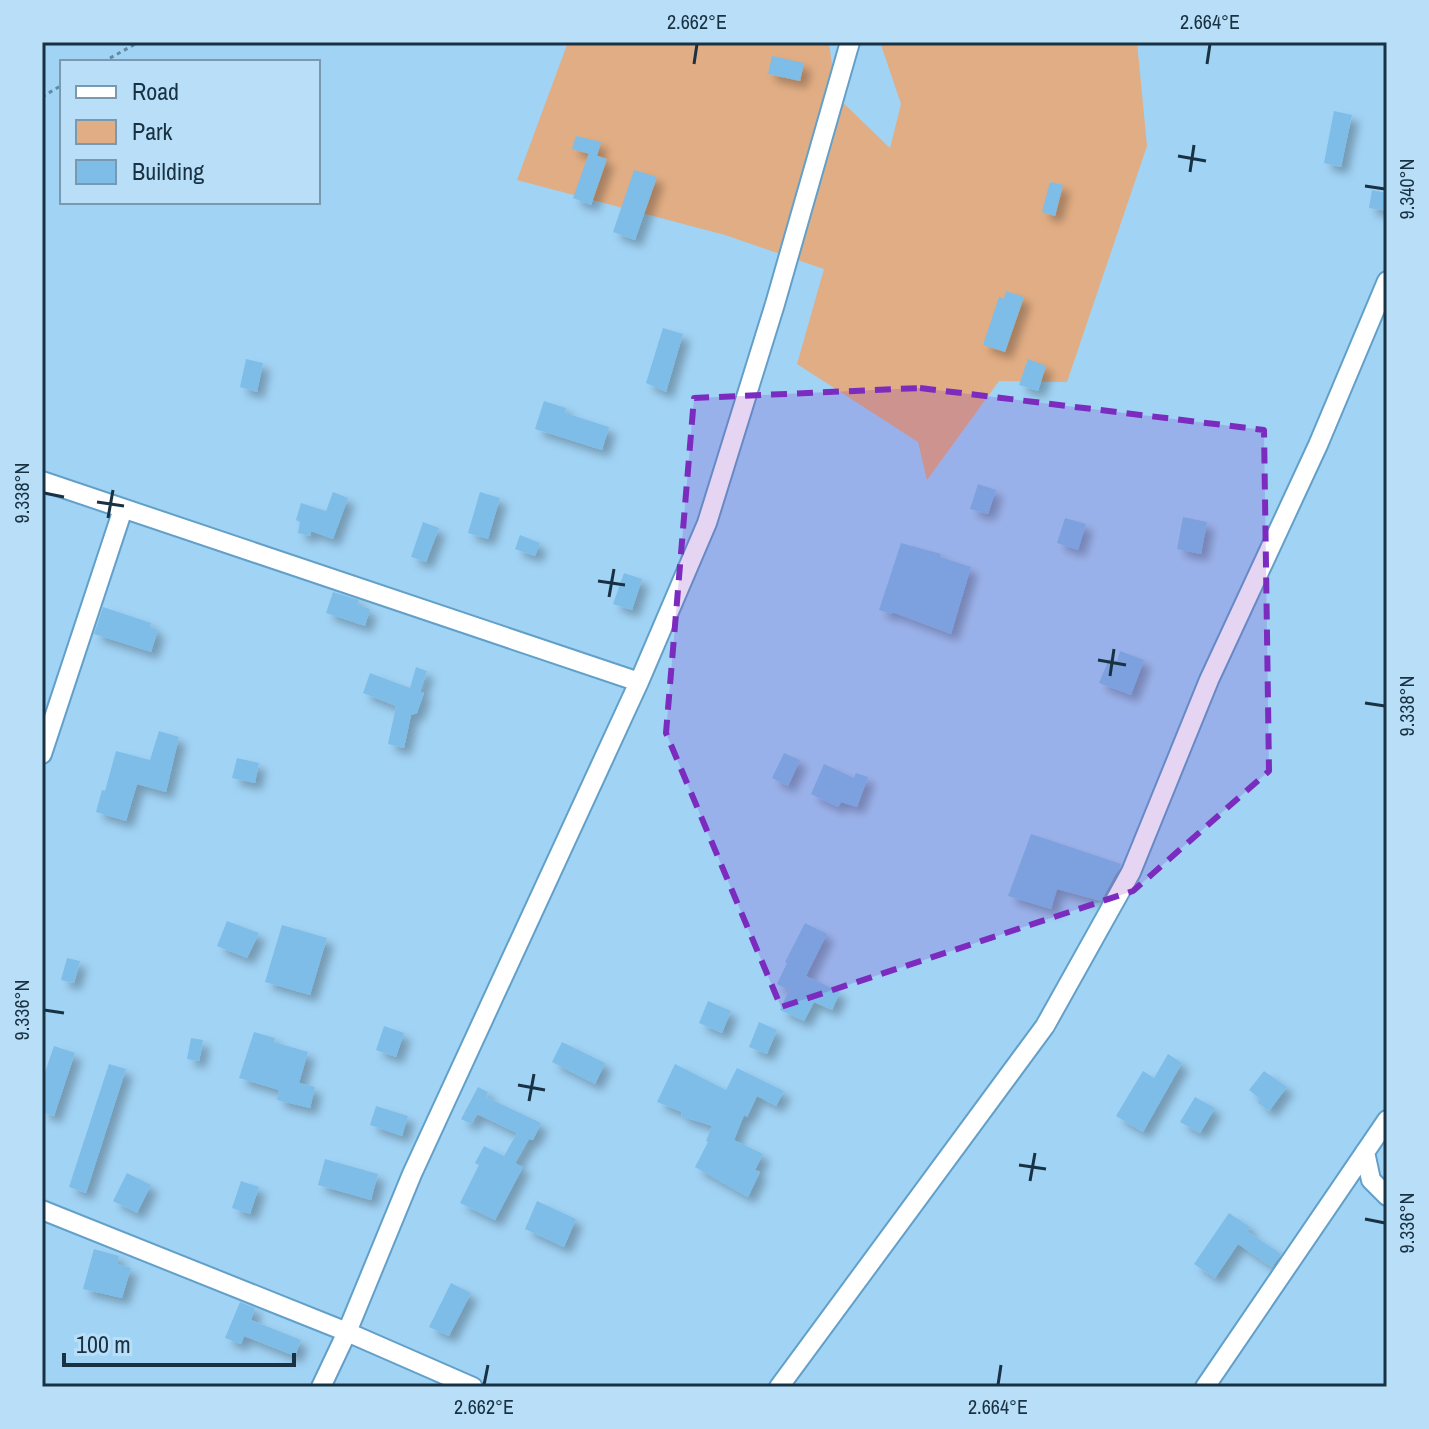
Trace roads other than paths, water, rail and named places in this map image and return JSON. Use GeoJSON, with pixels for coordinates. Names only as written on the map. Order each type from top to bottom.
{"type":"FeatureCollection","features":[{"type":"Feature","properties":{"kind":"street"},"geometry":{"type":"LineString","coordinates":[[321,1387],[412,1174],[639,682],[707,523],[775,304],[850,42]]}},
{"type":"Feature","properties":{"kind":"street"},"geometry":{"type":"LineString","coordinates":[[779,1387],[1045,1026],[1131,872],[1209,680],[1318,445],[1387,281]]}},
{"type":"Feature","properties":{"kind":"street"},"geometry":{"type":"LineString","coordinates":[[42,481],[639,682]]}},
{"type":"Feature","properties":{"kind":"street"},"geometry":{"type":"LineString","coordinates":[[42,754],[123,509]]}},
{"type":"Feature","properties":{"kind":"street"},"geometry":{"type":"LineString","coordinates":[[1205,1387],[1387,1120]]}},
{"type":"Feature","properties":{"kind":"street"},"geometry":{"type":"LineString","coordinates":[[1365,1152],[1371,1180],[1387,1196]]}},
{"type":"Feature","properties":{"kind":"street"},"geometry":{"type":"LineString","coordinates":[[42,1210],[347,1332],[473,1387]]}}]}
